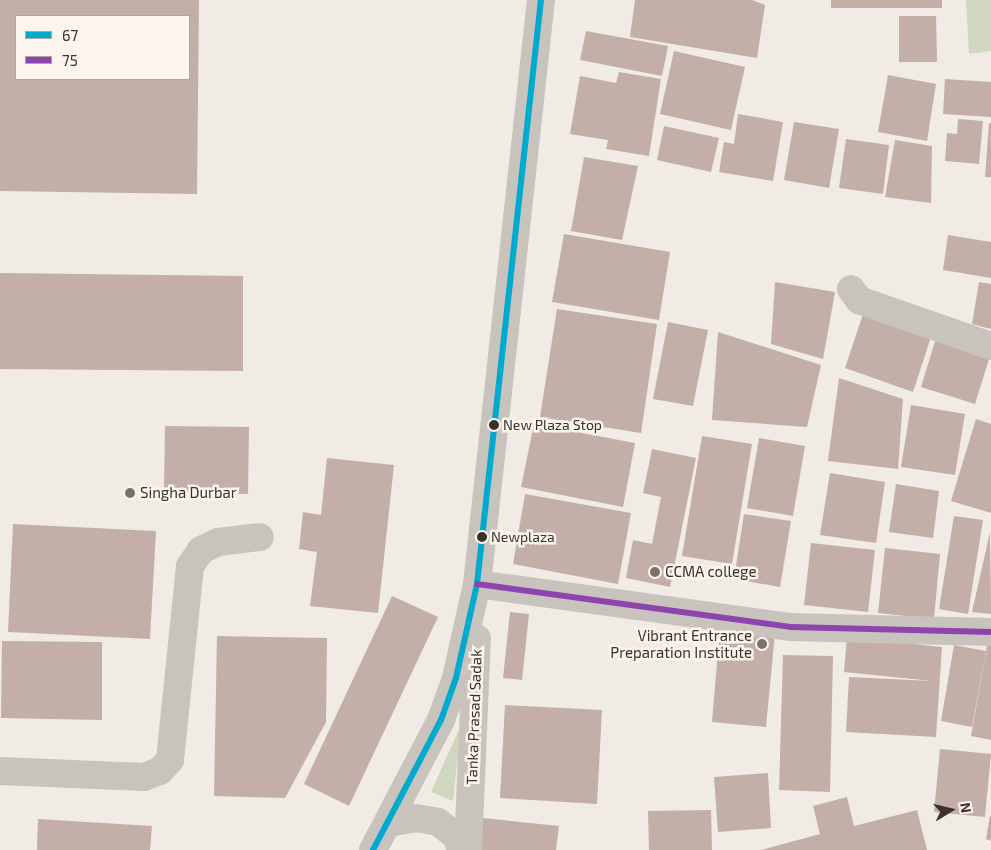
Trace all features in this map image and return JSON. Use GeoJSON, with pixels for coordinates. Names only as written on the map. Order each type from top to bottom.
{"type":"FeatureCollection","features":[{"type":"Feature","properties":{"kind":"street"},"geometry":{"type":"LineString","coordinates":[[373,850],[441,720],[456,678],[477,584],[541,0]]}},
{"type":"Feature","properties":{"kind":"street"},"geometry":{"type":"LineString","coordinates":[[852,289],[859,300],[991,346]]}},
{"type":"Feature","properties":{"kind":"street"},"geometry":{"type":"LineString","coordinates":[[0,771],[144,777],[160,771],[170,760],[190,566],[201,550],[218,542],[260,537]]}},
{"type":"Feature","properties":{"kind":"street"},"geometry":{"type":"LineString","coordinates":[[477,584],[790,627],[991,632]]}},
{"type":"Feature","properties":{"kind":"street","name":"Tanka Prasad Sadak"},"geometry":{"type":"LineString","coordinates":[[468,850],[476,704],[477,584]]}},
{"type":"Feature","properties":{"kind":"street"},"geometry":{"type":"LineString","coordinates":[[388,823],[416,818],[438,822],[456,836],[461,850]]}},
{"type":"Feature","properties":{"kind":"green space"},"geometry":{"type":"Polygon","coordinates":[[[966,0],[991,0],[991,51],[969,54],[966,0]]]}},
{"type":"Feature","properties":{"kind":"green space"},"geometry":{"type":"Polygon","coordinates":[[[461,725],[453,801],[431,792],[461,725]]]}},
{"type":"Feature","properties":{"kind":"building"},"geometry":{"type":"Polygon","coordinates":[[[0,0],[199,0],[197,194],[0,191],[0,0]]]}},
{"type":"Feature","properties":{"kind":"building"},"geometry":{"type":"Polygon","coordinates":[[[635,0],[752,0],[765,5],[757,58],[630,37],[635,0]]]}},
{"type":"Feature","properties":{"kind":"building"},"geometry":{"type":"Polygon","coordinates":[[[831,0],[942,0],[942,8],[831,8],[831,0]]]}},
{"type":"Feature","properties":{"kind":"building"},"geometry":{"type":"Polygon","coordinates":[[[899,16],[936,16],[937,62],[899,62],[899,16]]]}},
{"type":"Feature","properties":{"kind":"building"},"geometry":{"type":"Polygon","coordinates":[[[586,31],[668,46],[662,76],[580,60],[586,31]]]}},
{"type":"Feature","properties":{"kind":"building"},"geometry":{"type":"Polygon","coordinates":[[[674,51],[745,67],[731,130],[660,114],[674,51]]]}},
{"type":"Feature","properties":{"kind":"building"},"geometry":{"type":"Polygon","coordinates":[[[619,72],[661,79],[649,156],[606,149],[608,140],[570,134],[580,76],[616,83],[619,72]]]}},
{"type":"Feature","properties":{"kind":"building"},"geometry":{"type":"Polygon","coordinates":[[[888,75],[936,84],[927,141],[878,132],[888,75]]]}},
{"type":"Feature","properties":{"kind":"building"},"geometry":{"type":"Polygon","coordinates":[[[945,79],[991,82],[991,117],[943,114],[945,79]]]}},
{"type":"Feature","properties":{"kind":"building"},"geometry":{"type":"Polygon","coordinates":[[[738,114],[783,122],[773,181],[719,172],[724,142],[734,144],[738,114]]]}},
{"type":"Feature","properties":{"kind":"building"},"geometry":{"type":"Polygon","coordinates":[[[958,119],[983,121],[979,164],[945,161],[947,133],[957,134],[958,119]]]}},
{"type":"Feature","properties":{"kind":"building"},"geometry":{"type":"Polygon","coordinates":[[[794,122],[839,129],[829,188],[784,180],[794,122]]]}},
{"type":"Feature","properties":{"kind":"building"},"geometry":{"type":"Polygon","coordinates":[[[989,123],[991,123],[991,177],[985,177],[989,123]]]}},
{"type":"Feature","properties":{"kind":"building"},"geometry":{"type":"Polygon","coordinates":[[[664,126],[719,138],[711,172],[657,160],[664,126]]]}},
{"type":"Feature","properties":{"kind":"building"},"geometry":{"type":"Polygon","coordinates":[[[846,139],[889,145],[883,194],[839,188],[846,139]]]}},
{"type":"Feature","properties":{"kind":"building"},"geometry":{"type":"Polygon","coordinates":[[[895,140],[932,146],[931,203],[885,197],[895,140]]]}},
{"type":"Feature","properties":{"kind":"building"},"geometry":{"type":"Polygon","coordinates":[[[584,157],[638,166],[622,240],[571,231],[584,157]]]}},
{"type":"Feature","properties":{"kind":"building"},"geometry":{"type":"Polygon","coordinates":[[[564,234],[670,252],[659,320],[552,302],[564,234]]]}},
{"type":"Feature","properties":{"kind":"building"},"geometry":{"type":"Polygon","coordinates":[[[948,235],[991,242],[991,278],[943,270],[948,235]]]}},
{"type":"Feature","properties":{"kind":"building"},"geometry":{"type":"Polygon","coordinates":[[[0,273],[243,276],[243,371],[0,369],[0,273]]]}},
{"type":"Feature","properties":{"kind":"building"},"geometry":{"type":"Polygon","coordinates":[[[775,282],[835,292],[823,359],[771,344],[775,282]]]}},
{"type":"Feature","properties":{"kind":"building"},"geometry":{"type":"Polygon","coordinates":[[[979,282],[991,284],[991,329],[972,324],[979,282]]]}},
{"type":"Feature","properties":{"kind":"building"},"geometry":{"type":"Polygon","coordinates":[[[557,309],[657,324],[641,433],[540,417],[557,309]]]}},
{"type":"Feature","properties":{"kind":"building"},"geometry":{"type":"Polygon","coordinates":[[[863,314],[931,337],[913,392],[845,368],[863,314]]]}},
{"type":"Feature","properties":{"kind":"building"},"geometry":{"type":"Polygon","coordinates":[[[668,322],[708,330],[693,406],[653,399],[668,322]]]}},
{"type":"Feature","properties":{"kind":"building"},"geometry":{"type":"Polygon","coordinates":[[[718,332],[821,365],[807,427],[712,420],[718,332]]]}},
{"type":"Feature","properties":{"kind":"building"},"geometry":{"type":"Polygon","coordinates":[[[936,338],[990,356],[975,404],[921,387],[936,338]]]}},
{"type":"Feature","properties":{"kind":"building"},"geometry":{"type":"Polygon","coordinates":[[[839,378],[903,399],[898,469],[828,461],[839,378]]]}},
{"type":"Feature","properties":{"kind":"building"},"geometry":{"type":"Polygon","coordinates":[[[911,405],[965,414],[955,475],[901,467],[911,405]]]}},
{"type":"Feature","properties":{"kind":"building"},"geometry":{"type":"Polygon","coordinates":[[[976,419],[991,424],[991,513],[951,501],[976,419]]]}},
{"type":"Feature","properties":{"kind":"building"},"geometry":{"type":"Polygon","coordinates":[[[534,424],[635,443],[623,507],[521,487],[534,424]]]}},
{"type":"Feature","properties":{"kind":"building"},"geometry":{"type":"Polygon","coordinates":[[[165,426],[249,427],[248,494],[164,492],[165,426]]]}},
{"type":"Feature","properties":{"kind":"building"},"geometry":{"type":"Polygon","coordinates":[[[702,436],[752,444],[732,564],[682,556],[702,436]]]}},
{"type":"Feature","properties":{"kind":"building"},"geometry":{"type":"Polygon","coordinates":[[[759,438],[805,446],[793,516],[747,508],[759,438]]]}},
{"type":"Feature","properties":{"kind":"building"},"geometry":{"type":"Polygon","coordinates":[[[652,449],[696,458],[670,587],[626,578],[633,540],[652,544],[661,497],[643,493],[652,449]]]}},
{"type":"Feature","properties":{"kind":"building"},"geometry":{"type":"Polygon","coordinates":[[[327,458],[394,465],[378,613],[310,606],[317,552],[299,549],[303,512],[321,515],[327,458]]]}},
{"type":"Feature","properties":{"kind":"building"},"geometry":{"type":"Polygon","coordinates":[[[830,473],[885,482],[876,543],[820,535],[830,473]]]}},
{"type":"Feature","properties":{"kind":"building"},"geometry":{"type":"Polygon","coordinates":[[[896,484],[939,491],[933,538],[889,532],[896,484]]]}},
{"type":"Feature","properties":{"kind":"building"},"geometry":{"type":"Polygon","coordinates":[[[525,494],[631,513],[618,584],[513,564],[525,494]]]}},
{"type":"Feature","properties":{"kind":"building"},"geometry":{"type":"Polygon","coordinates":[[[744,514],[791,521],[780,587],[734,579],[744,514]]]}},
{"type":"Feature","properties":{"kind":"building"},"geometry":{"type":"Polygon","coordinates":[[[954,516],[983,520],[968,614],[939,609],[954,516]]]}},
{"type":"Feature","properties":{"kind":"building"},"geometry":{"type":"Polygon","coordinates":[[[13,524],[156,531],[150,639],[8,632],[13,524]]]}},
{"type":"Feature","properties":{"kind":"building"},"geometry":{"type":"Polygon","coordinates":[[[990,532],[991,614],[972,612],[990,532]]]}},
{"type":"Feature","properties":{"kind":"building"},"geometry":{"type":"Polygon","coordinates":[[[811,543],[875,550],[868,612],[804,605],[811,543]]]}},
{"type":"Feature","properties":{"kind":"building"},"geometry":{"type":"Polygon","coordinates":[[[885,548],[940,554],[934,619],[878,613],[885,548]]]}},
{"type":"Feature","properties":{"kind":"building"},"geometry":{"type":"Polygon","coordinates":[[[392,596],[438,617],[349,806],[304,784],[392,596]]]}},
{"type":"Feature","properties":{"kind":"building"},"geometry":{"type":"Polygon","coordinates":[[[510,612],[529,614],[522,680],[503,678],[510,612]]]}},
{"type":"Feature","properties":{"kind":"building"},"geometry":{"type":"Polygon","coordinates":[[[720,628],[775,633],[766,727],[712,722],[720,628]]]}},
{"type":"Feature","properties":{"kind":"building"},"geometry":{"type":"Polygon","coordinates":[[[217,636],[327,638],[326,722],[285,798],[214,796],[217,636]]]}},
{"type":"Feature","properties":{"kind":"building"},"geometry":{"type":"Polygon","coordinates":[[[847,637],[942,647],[936,737],[846,732],[849,677],[932,681],[844,672],[847,637]]]}},
{"type":"Feature","properties":{"kind":"building"},"geometry":{"type":"Polygon","coordinates":[[[2,641],[102,642],[102,720],[1,718],[2,641]]]}},
{"type":"Feature","properties":{"kind":"building"},"geometry":{"type":"Polygon","coordinates":[[[954,645],[986,651],[972,727],[941,721],[954,645]]]}},
{"type":"Feature","properties":{"kind":"building"},"geometry":{"type":"Polygon","coordinates":[[[987,645],[991,646],[991,740],[971,736],[987,645]]]}},
{"type":"Feature","properties":{"kind":"building"},"geometry":{"type":"Polygon","coordinates":[[[783,655],[833,656],[830,792],[779,790],[783,655]]]}},
{"type":"Feature","properties":{"kind":"building"},"geometry":{"type":"Polygon","coordinates":[[[505,705],[602,710],[597,804],[500,798],[505,705]]]}},
{"type":"Feature","properties":{"kind":"building"},"geometry":{"type":"Polygon","coordinates":[[[940,749],[991,754],[985,817],[934,812],[940,749]]]}},
{"type":"Feature","properties":{"kind":"building"},"geometry":{"type":"Polygon","coordinates":[[[768,773],[771,828],[718,832],[714,777],[768,773]]]}},
{"type":"Feature","properties":{"kind":"building"},"geometry":{"type":"Polygon","coordinates":[[[847,797],[854,826],[917,810],[927,850],[761,850],[820,834],[813,806],[847,797]]]}},
{"type":"Feature","properties":{"kind":"building"},"geometry":{"type":"Polygon","coordinates":[[[711,810],[712,850],[649,850],[648,811],[711,810]]]}},
{"type":"Feature","properties":{"kind":"building"},"geometry":{"type":"Polygon","coordinates":[[[991,816],[991,841],[986,839],[991,816]]]}},
{"type":"Feature","properties":{"kind":"building"},"geometry":{"type":"Polygon","coordinates":[[[483,818],[559,826],[556,850],[480,850],[483,818]]]}},
{"type":"Feature","properties":{"kind":"building"},"geometry":{"type":"Polygon","coordinates":[[[38,819],[152,826],[150,850],[37,850],[38,819]]]}},
{"type":"Feature","properties":{"kind":"transit line","name":"67"},"geometry":{"type":"LineString","coordinates":[[373,850],[441,720],[456,678],[477,584],[541,0]]}},
{"type":"Feature","properties":{"kind":"transit line","name":"75"},"geometry":{"type":"LineString","coordinates":[[477,584],[790,627],[991,632]]}},
{"type":"Feature","properties":{"kind":"place","name":"New Plaza Stop"},"geometry":{"type":"Point","coordinates":[494,425]}},
{"type":"Feature","properties":{"kind":"place","name":"Singha Durbar"},"geometry":{"type":"Point","coordinates":[130,493]}},
{"type":"Feature","properties":{"kind":"place","name":"Newplaza"},"geometry":{"type":"Point","coordinates":[482,537]}},
{"type":"Feature","properties":{"kind":"place","name":"CCMA college"},"geometry":{"type":"Point","coordinates":[655,572]}},
{"type":"Feature","properties":{"kind":"place","name":"Vibrant Entrance Preparation Institute"},"geometry":{"type":"Point","coordinates":[762,644]}}]}
